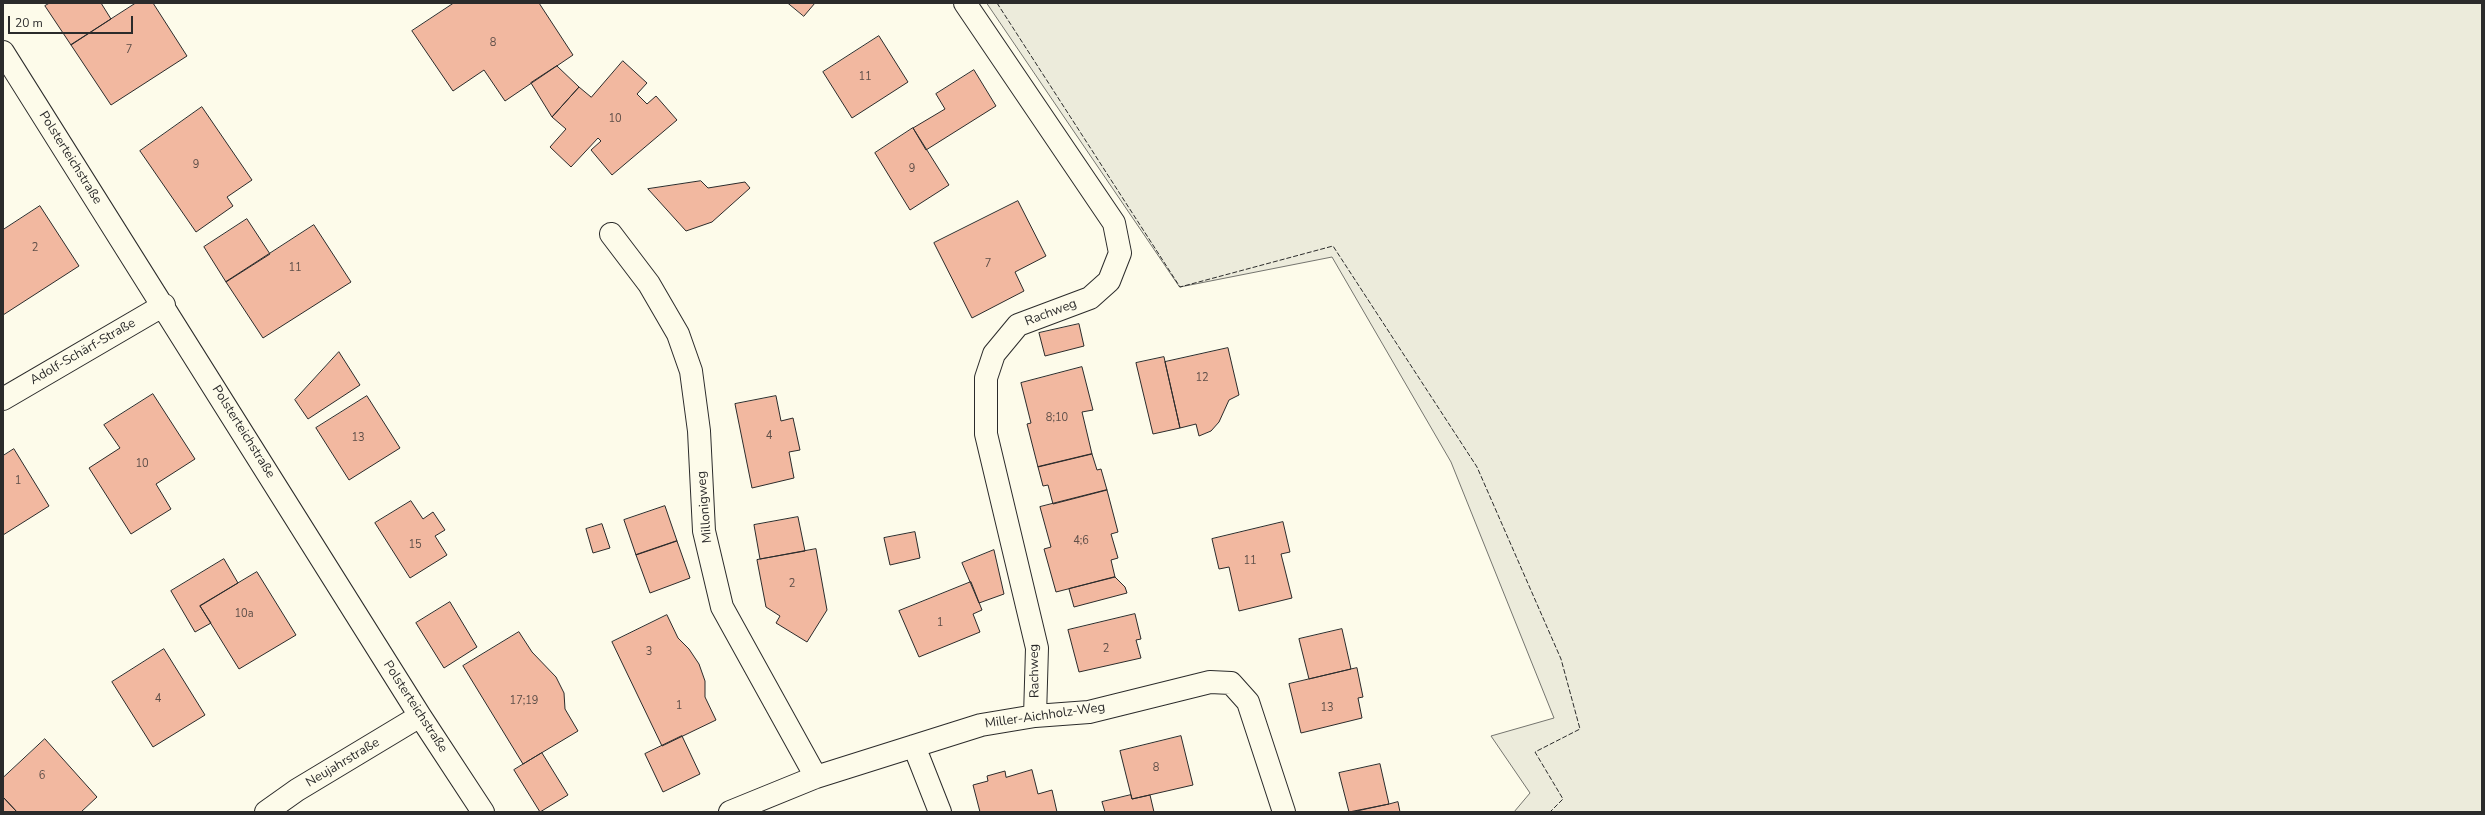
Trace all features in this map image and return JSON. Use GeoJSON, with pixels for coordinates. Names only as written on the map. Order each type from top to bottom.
{"type":"FeatureCollection","features":[{"type":"Feature","properties":{"kind":"street","name":"Rachweg"},"geometry":{"type":"LineString","coordinates":[[965,3],[1114,223],[1120,253],[1109,281],[1090,298],[1018,325],[994,354],[986,378],[986,434],[1037,648],[1035,716]]}},
{"type":"Feature","properties":{"kind":"street","name":"Polsterteichstraße"},"geometry":{"type":"LineString","coordinates":[[3,52],[164,305],[420,716],[483,812]]}},
{"type":"Feature","properties":{"kind":"street","name":"Millonigweg"},"geometry":{"type":"LineString","coordinates":[[611,234],[653,290],[678,334],[691,371],[699,431],[704,531],[722,607],[816,777]]}},
{"type":"Feature","properties":{"kind":"street","name":"Adolf-Schärf-Straße"},"geometry":{"type":"LineString","coordinates":[[3,399],[164,305]]}},
{"type":"Feature","properties":{"kind":"street","name":"Miller-Aichholz-Weg"},"geometry":{"type":"LineString","coordinates":[[730,812],[816,777],[981,725],[1035,716],[1089,712],[1210,682],[1231,683],[1248,702],[1284,812]]}},
{"type":"Feature","properties":{"kind":"street","name":"Neujahrstraße"},"geometry":{"type":"LineString","coordinates":[[266,812],[297,790],[420,716]]}},
{"type":"Feature","properties":{"kind":"street"},"geometry":{"type":"LineString","coordinates":[[914,746],[940,812]]}},
{"type":"Feature","properties":{"kind":"shaded area"},"geometry":{"type":"Polygon","coordinates":[[[987,3],[2482,3],[2482,812],[1514,812],[1530,793],[1491,736],[1554,718],[1451,462],[1332,257],[1180,287],[987,3]]]}},
{"type":"Feature","properties":{"kind":"building"},"geometry":{"type":"Polygon","coordinates":[[[50,3],[101,3],[111,19],[71,45],[45,6],[50,3]]]}},
{"type":"Feature","properties":{"kind":"building"},"geometry":{"type":"Polygon","coordinates":[[[136,3],[153,3],[187,56],[111,105],[71,45],[136,3]]]}},
{"type":"Feature","properties":{"kind":"building"},"geometry":{"type":"Polygon","coordinates":[[[454,3],[539,3],[573,55],[505,101],[484,70],[453,91],[412,31],[454,3]]]}},
{"type":"Feature","properties":{"kind":"building"},"geometry":{"type":"Polygon","coordinates":[[[788,3],[815,3],[804,16],[788,3]]]}},
{"type":"Feature","properties":{"kind":"building"},"geometry":{"type":"Polygon","coordinates":[[[879,36],[908,82],[852,118],[823,72],[879,36]]]}},
{"type":"Feature","properties":{"kind":"building"},"geometry":{"type":"Polygon","coordinates":[[[623,61],[647,83],[637,94],[647,104],[656,96],[677,120],[612,175],[591,150],[601,141],[598,138],[571,167],[550,147],[566,129],[552,117],[579,87],[591,97],[623,61]]]}},
{"type":"Feature","properties":{"kind":"building"},"geometry":{"type":"Polygon","coordinates":[[[557,66],[579,87],[552,117],[531,83],[557,66]]]}},
{"type":"Feature","properties":{"kind":"building"},"geometry":{"type":"Polygon","coordinates":[[[974,70],[996,106],[926,150],[913,128],[945,109],[936,94],[974,70]]]}},
{"type":"Feature","properties":{"kind":"building"},"geometry":{"type":"Polygon","coordinates":[[[202,107],[252,180],[227,197],[233,206],[196,232],[140,151],[202,107]]]}},
{"type":"Feature","properties":{"kind":"building"},"geometry":{"type":"Polygon","coordinates":[[[913,128],[949,185],[910,210],[875,153],[913,128]]]}},
{"type":"Feature","properties":{"kind":"building"},"geometry":{"type":"Polygon","coordinates":[[[701,181],[708,188],[745,182],[750,188],[712,222],[686,231],[648,189],[701,181]]]}},
{"type":"Feature","properties":{"kind":"building"},"geometry":{"type":"Polygon","coordinates":[[[1018,201],[1046,256],[1015,272],[1024,291],[972,318],[934,243],[1018,201]]]}},
{"type":"Feature","properties":{"kind":"building"},"geometry":{"type":"Polygon","coordinates":[[[40,206],[79,266],[3,315],[3,230],[40,206]]]}},
{"type":"Feature","properties":{"kind":"building"},"geometry":{"type":"Polygon","coordinates":[[[247,219],[270,254],[226,282],[204,247],[247,219]]]}},
{"type":"Feature","properties":{"kind":"building"},"geometry":{"type":"Polygon","coordinates":[[[314,225],[351,282],[263,338],[226,282],[314,225]]]}},
{"type":"Feature","properties":{"kind":"building"},"geometry":{"type":"Polygon","coordinates":[[[1079,324],[1084,346],[1045,356],[1039,333],[1079,324]]]}},
{"type":"Feature","properties":{"kind":"building"},"geometry":{"type":"Polygon","coordinates":[[[1228,348],[1239,395],[1229,400],[1219,422],[1211,431],[1199,436],[1196,424],[1180,428],[1165,362],[1228,348]]]}},
{"type":"Feature","properties":{"kind":"building"},"geometry":{"type":"Polygon","coordinates":[[[339,352],[360,385],[308,419],[295,400],[339,352]]]}},
{"type":"Feature","properties":{"kind":"building"},"geometry":{"type":"Polygon","coordinates":[[[1164,357],[1180,428],[1153,434],[1136,363],[1164,357]]]}},
{"type":"Feature","properties":{"kind":"building"},"geometry":{"type":"Polygon","coordinates":[[[1082,367],[1093,410],[1082,412],[1092,454],[1038,467],[1027,424],[1031,423],[1021,383],[1082,367]]]}},
{"type":"Feature","properties":{"kind":"building"},"geometry":{"type":"Polygon","coordinates":[[[153,394],[195,459],[156,484],[171,509],[131,534],[89,468],[120,448],[104,425],[153,394]]]}},
{"type":"Feature","properties":{"kind":"building"},"geometry":{"type":"Polygon","coordinates":[[[367,396],[400,448],[349,480],[316,428],[367,396]]]}},
{"type":"Feature","properties":{"kind":"building"},"geometry":{"type":"Polygon","coordinates":[[[776,396],[781,421],[793,418],[800,450],[789,452],[794,478],[752,488],[735,404],[776,396]]]}},
{"type":"Feature","properties":{"kind":"building"},"geometry":{"type":"Polygon","coordinates":[[[14,449],[49,506],[3,535],[3,456],[14,449]]]}},
{"type":"Feature","properties":{"kind":"building"},"geometry":{"type":"Polygon","coordinates":[[[1092,454],[1097,470],[1101,469],[1107,490],[1053,504],[1048,485],[1043,486],[1038,467],[1092,454]]]}},
{"type":"Feature","properties":{"kind":"building"},"geometry":{"type":"Polygon","coordinates":[[[1107,490],[1118,532],[1111,534],[1118,558],[1111,560],[1115,577],[1056,592],[1044,549],[1051,547],[1040,507],[1107,490]]]}},
{"type":"Feature","properties":{"kind":"building"},"geometry":{"type":"Polygon","coordinates":[[[411,501],[423,519],[433,512],[445,530],[435,536],[447,555],[410,578],[375,523],[411,501]]]}},
{"type":"Feature","properties":{"kind":"building"},"geometry":{"type":"Polygon","coordinates":[[[665,506],[677,541],[636,555],[624,520],[665,506]]]}},
{"type":"Feature","properties":{"kind":"building"},"geometry":{"type":"Polygon","coordinates":[[[798,517],[805,551],[760,559],[754,525],[798,517]]]}},
{"type":"Feature","properties":{"kind":"building"},"geometry":{"type":"Polygon","coordinates":[[[1283,522],[1290,552],[1281,554],[1292,598],[1239,611],[1229,567],[1219,569],[1212,539],[1283,522]]]}},
{"type":"Feature","properties":{"kind":"building"},"geometry":{"type":"Polygon","coordinates":[[[602,524],[610,548],[593,553],[586,529],[602,524]]]}},
{"type":"Feature","properties":{"kind":"building"},"geometry":{"type":"Polygon","coordinates":[[[915,532],[920,558],[890,565],[884,538],[915,532]]]}},
{"type":"Feature","properties":{"kind":"building"},"geometry":{"type":"Polygon","coordinates":[[[677,541],[690,578],[650,593],[636,555],[677,541]]]}},
{"type":"Feature","properties":{"kind":"building"},"geometry":{"type":"Polygon","coordinates":[[[816,549],[827,610],[807,642],[776,623],[780,616],[766,607],[757,560],[816,549]]]}},
{"type":"Feature","properties":{"kind":"building"},"geometry":{"type":"Polygon","coordinates":[[[994,550],[1004,594],[979,603],[962,563],[994,550]]]}},
{"type":"Feature","properties":{"kind":"building"},"geometry":{"type":"Polygon","coordinates":[[[224,559],[238,583],[200,606],[211,623],[195,632],[171,591],[224,559]]]}},
{"type":"Feature","properties":{"kind":"building"},"geometry":{"type":"Polygon","coordinates":[[[257,572],[296,635],[239,669],[200,606],[257,572]]]}},
{"type":"Feature","properties":{"kind":"building"},"geometry":{"type":"Polygon","coordinates":[[[1115,577],[1125,587],[1127,593],[1074,607],[1069,589],[1115,577]]]}},
{"type":"Feature","properties":{"kind":"building"},"geometry":{"type":"Polygon","coordinates":[[[971,582],[982,610],[973,614],[980,632],[919,657],[899,611],[971,582]]]}},
{"type":"Feature","properties":{"kind":"building"},"geometry":{"type":"Polygon","coordinates":[[[450,602],[477,647],[444,668],[416,623],[450,602]]]}},
{"type":"Feature","properties":{"kind":"building"},"geometry":{"type":"Polygon","coordinates":[[[1135,614],[1141,639],[1136,640],[1141,658],[1079,672],[1068,630],[1135,614]]]}},
{"type":"Feature","properties":{"kind":"building"},"geometry":{"type":"Polygon","coordinates":[[[667,615],[678,638],[689,649],[699,664],[705,681],[705,697],[716,720],[662,746],[612,642],[667,615]]]}},
{"type":"Feature","properties":{"kind":"building"},"geometry":{"type":"Polygon","coordinates":[[[1342,629],[1351,669],[1309,679],[1299,639],[1342,629]]]}},
{"type":"Feature","properties":{"kind":"building"},"geometry":{"type":"Polygon","coordinates":[[[519,632],[532,652],[556,677],[564,693],[565,709],[578,731],[523,764],[463,666],[519,632]]]}},
{"type":"Feature","properties":{"kind":"building"},"geometry":{"type":"Polygon","coordinates":[[[164,649],[205,715],[153,747],[112,682],[164,649]]]}},
{"type":"Feature","properties":{"kind":"building"},"geometry":{"type":"Polygon","coordinates":[[[1357,668],[1363,697],[1358,698],[1362,718],[1301,733],[1289,684],[1357,668]]]}},
{"type":"Feature","properties":{"kind":"building"},"geometry":{"type":"Polygon","coordinates":[[[682,736],[700,774],[663,792],[645,754],[682,736]]]}},
{"type":"Feature","properties":{"kind":"building"},"geometry":{"type":"Polygon","coordinates":[[[1181,736],[1193,785],[1132,799],[1120,751],[1181,736]]]}},
{"type":"Feature","properties":{"kind":"building"},"geometry":{"type":"Polygon","coordinates":[[[45,739],[97,797],[81,812],[17,812],[3,797],[3,778],[45,739]]]}},
{"type":"Feature","properties":{"kind":"building"},"geometry":{"type":"Polygon","coordinates":[[[542,753],[568,795],[540,812],[514,770],[542,753]]]}},
{"type":"Feature","properties":{"kind":"building"},"geometry":{"type":"Polygon","coordinates":[[[1380,764],[1389,804],[1349,812],[1339,773],[1380,764]]]}},
{"type":"Feature","properties":{"kind":"building"},"geometry":{"type":"Polygon","coordinates":[[[1032,770],[1038,794],[1052,790],[1057,812],[980,812],[973,785],[988,781],[987,776],[1005,771],[1006,777],[1032,770]]]}},
{"type":"Feature","properties":{"kind":"building"},"geometry":{"type":"Polygon","coordinates":[[[1131,795],[1132,799],[1150,795],[1154,812],[1105,812],[1102,802],[1131,795]]]}},
{"type":"Feature","properties":{"kind":"building"},"geometry":{"type":"Polygon","coordinates":[[[3,797],[17,812],[3,812],[3,797]]]}},
{"type":"Feature","properties":{"kind":"building"},"geometry":{"type":"Polygon","coordinates":[[[1398,802],[1400,812],[1352,812],[1389,804],[1398,802]]]}},
{"type":"Feature","properties":{"kind":"fence"},"geometry":{"type":"LineString","coordinates":[[997,3],[1180,287],[1333,246],[1477,467],[1561,659],[1580,729],[1535,752],[1563,799],[1550,812]]}}]}
